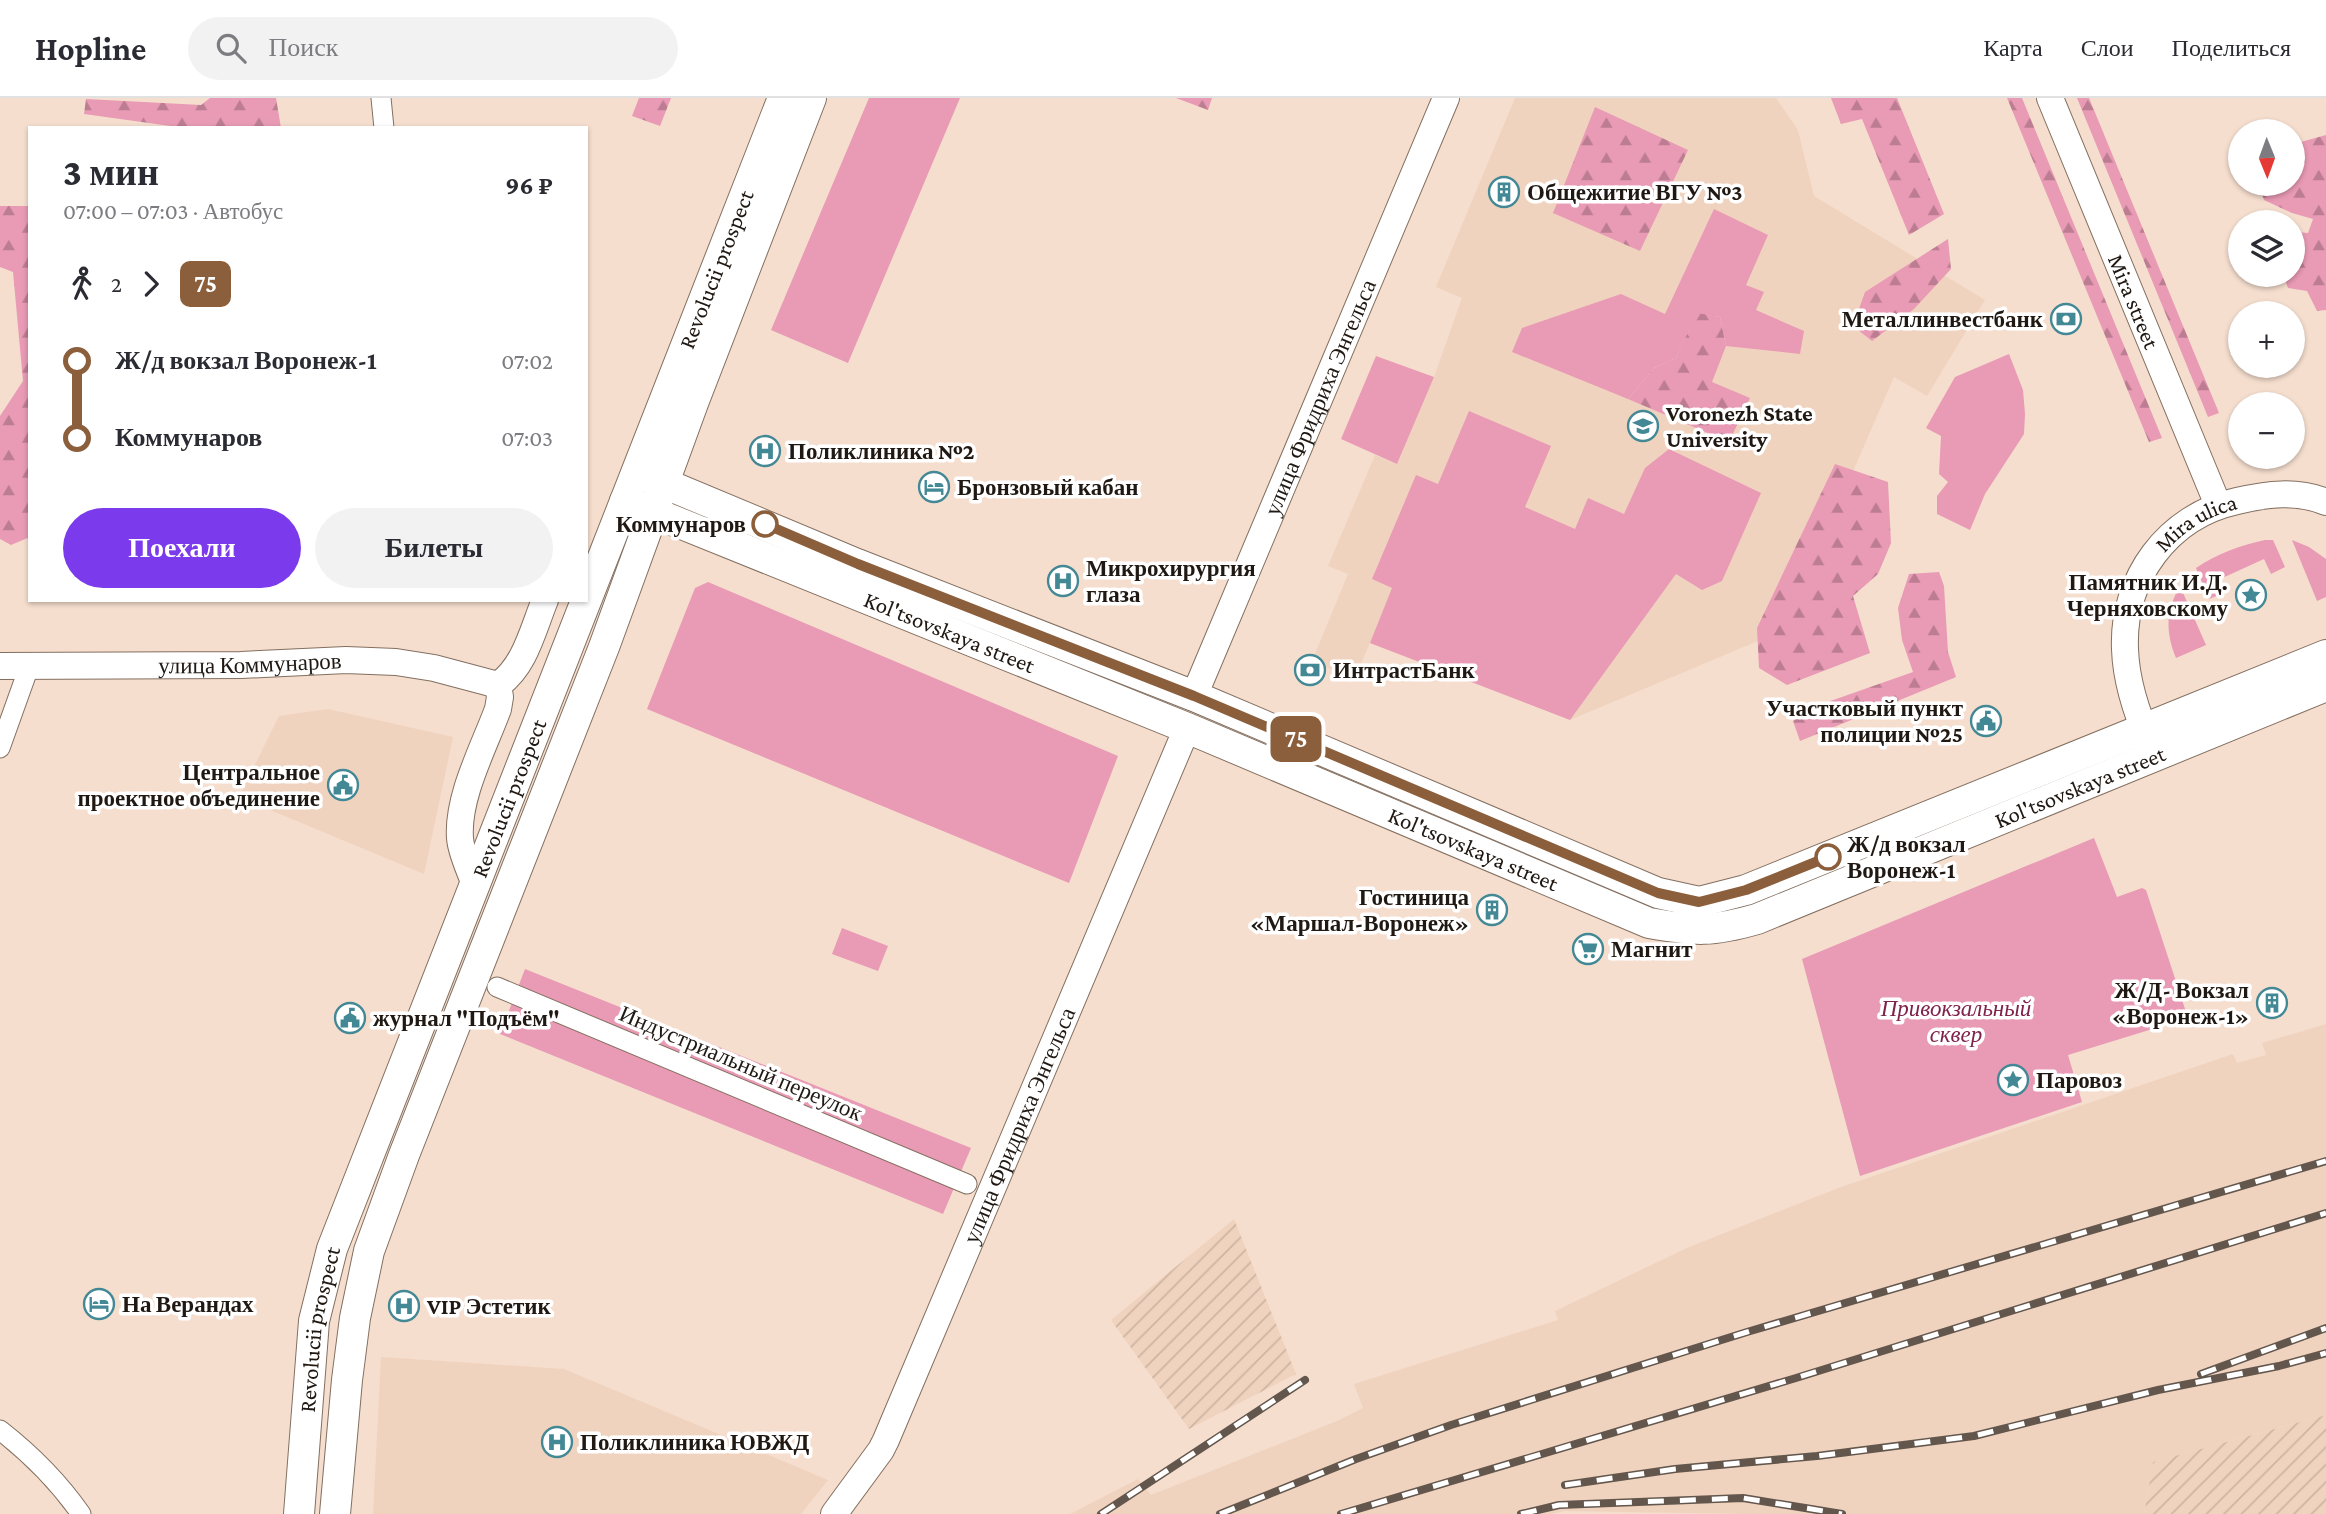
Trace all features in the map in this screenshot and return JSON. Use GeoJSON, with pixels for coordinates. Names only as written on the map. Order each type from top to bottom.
{"type":"FeatureCollection","features":[{"type":"Feature","properties":{"kind":"main road","name":"Revolucii prospect"},"geometry":{"type":"LineString","coordinates":[[588,573],[598,546],[625,501],[718,258],[783,98]]}},
{"type":"Feature","properties":{"kind":"main road","name":"Revolucii prospect"},"geometry":{"type":"LineString","coordinates":[[335,1514],[355,1318],[369,1251],[404,1155],[604,647],[693,403],[811,98]]}},
{"type":"Feature","properties":{"kind":"main road","name":"Kol'tsovskaya street"},"geometry":{"type":"LineString","coordinates":[[636,472],[858,564],[1194,696],[1658,893],[1699,902],[1746,890],[2149,742],[2326,686]]}},
{"type":"Feature","properties":{"kind":"main road","name":"Kol'tsovskaya street"},"geometry":{"type":"LineString","coordinates":[[625,501],[1187,728],[1649,923],[1692,930],[1725,928],[1757,919],[2149,742],[2326,655]]}},
{"type":"Feature","properties":{"kind":"main road","name":"Revolucii prospect"},"geometry":{"type":"LineString","coordinates":[[299,1514],[314,1321],[332,1248],[475,884],[578,602]]}},
{"type":"Feature","properties":{"kind":"main road"},"geometry":{"type":"LineString","coordinates":[[1187,728],[1194,696]]}},
{"type":"Feature","properties":{"kind":"street"},"geometry":{"type":"LineString","coordinates":[[381,98],[384,126]]}},
{"type":"Feature","properties":{"kind":"street","name":"улица Фридриха Энгельса"},"geometry":{"type":"LineString","coordinates":[[1194,696],[1446,98]]}},
{"type":"Feature","properties":{"kind":"street","name":"Mira street"},"geometry":{"type":"LineString","coordinates":[[2050,98],[2218,505]]}},
{"type":"Feature","properties":{"kind":"street","name":"Mira ulica"},"geometry":{"type":"LineString","coordinates":[[2149,742],[2130,681],[2124,649],[2127,616],[2138,580],[2159,545],[2188,522],[2218,505],[2284,493],[2326,502]]}},
{"type":"Feature","properties":{"kind":"street"},"geometry":{"type":"LineString","coordinates":[[475,884],[460,841],[464,800],[498,709],[498,685],[510,677],[517,667],[544,602]]}},
{"type":"Feature","properties":{"kind":"street","name":"улица Коммунаров"},"geometry":{"type":"LineString","coordinates":[[0,666],[384,661],[434,668],[498,685]]}},
{"type":"Feature","properties":{"kind":"street"},"geometry":{"type":"LineString","coordinates":[[0,748],[29,667]]}},
{"type":"Feature","properties":{"kind":"street","name":"улица Фридриха Энгельса"},"geometry":{"type":"LineString","coordinates":[[834,1514],[886,1440],[1187,728]]}},
{"type":"Feature","properties":{"kind":"street","name":"Индустриальный переулок"},"geometry":{"type":"LineString","coordinates":[[497,987],[967,1184]]}},
{"type":"Feature","properties":{"kind":"street"},"geometry":{"type":"LineString","coordinates":[[0,1430],[60,1484],[80,1514]]}},
{"type":"Feature","properties":{"kind":"shaded area","name":"Voronezh State University"},"geometry":{"type":"Polygon","coordinates":[[[1515,98],[1776,98],[1798,130],[1814,196],[1985,300],[1927,396],[1894,377],[1784,630],[1570,720],[1370,643],[1354,679],[1312,661],[1348,574],[1328,566],[1375,455],[1397,464],[1434,377],[1462,298],[1436,287],[1515,98]]]}},
{"type":"Feature","properties":{"kind":"shaded area","name":"Центральное проектное объединение"},"geometry":{"type":"Polygon","coordinates":[[[328,709],[453,737],[424,874],[239,797],[279,716],[328,709]]]}},
{"type":"Feature","properties":{"kind":"shaded area"},"geometry":{"type":"Polygon","coordinates":[[[2326,1024],[2326,1415],[2153,1462],[2144,1514],[1564,1511],[1552,1514],[1070,1514],[1138,1479],[1151,1495],[1337,1421],[1363,1408],[1354,1384],[1558,1320],[1555,1311],[1689,1247],[1841,1187],[2233,1054],[2237,1063],[2266,1055],[2262,1043],[2326,1024]]]}},
{"type":"Feature","properties":{"kind":"shaded area"},"geometry":{"type":"Polygon","coordinates":[[[1234,1219],[1296,1374],[1189,1429],[1111,1320],[1234,1219]]]}},
{"type":"Feature","properties":{"kind":"shaded area","name":"Поликлиника ЮВЖД"},"geometry":{"type":"Polygon","coordinates":[[[381,1357],[564,1369],[828,1480],[801,1514],[373,1514],[381,1357]]]}},
{"type":"Feature","properties":{"kind":"shaded area"},"geometry":{"type":"Polygon","coordinates":[[[2326,1415],[2326,1514],[2144,1514],[2153,1462],[2326,1415]]]}},
{"type":"Feature","properties":{"kind":"green space"},"geometry":{"type":"Polygon","coordinates":[[[210,98],[276,98],[281,126],[171,126],[84,114],[86,99],[201,105],[210,98]]]}},
{"type":"Feature","properties":{"kind":"green space"},"geometry":{"type":"Polygon","coordinates":[[[639,98],[671,98],[660,126],[632,116],[639,98]]]}},
{"type":"Feature","properties":{"kind":"green space"},"geometry":{"type":"Polygon","coordinates":[[[869,98],[960,98],[848,363],[771,330],[869,98]]]}},
{"type":"Feature","properties":{"kind":"green space"},"geometry":{"type":"Polygon","coordinates":[[[1176,98],[1212,98],[1208,110],[1176,98]]]}},
{"type":"Feature","properties":{"kind":"green space"},"geometry":{"type":"Polygon","coordinates":[[[1831,98],[1897,98],[1944,214],[1909,235],[1862,119],[1841,124],[1831,98]]]}},
{"type":"Feature","properties":{"kind":"green space"},"geometry":{"type":"Polygon","coordinates":[[[2007,98],[2022,98],[2162,438],[2149,442],[2007,98]]]}},
{"type":"Feature","properties":{"kind":"green space"},"geometry":{"type":"Polygon","coordinates":[[[2077,98],[2089,98],[2219,413],[2208,417],[2077,98]]]}},
{"type":"Feature","properties":{"kind":"green space"},"geometry":{"type":"Polygon","coordinates":[[[1595,107],[1688,150],[1640,251],[1553,213],[1595,107]]]}},
{"type":"Feature","properties":{"kind":"green space"},"geometry":{"type":"Polygon","coordinates":[[[2326,135],[2326,310],[2317,311],[2307,291],[2288,287],[2305,287],[2305,233],[2308,233],[2313,219],[2305,217],[2305,210],[2286,210],[2264,200],[2262,196],[2305,196],[2305,141],[2326,135]]]}},
{"type":"Feature","properties":{"kind":"green space"},"geometry":{"type":"Polygon","coordinates":[[[0,206],[28,206],[28,538],[11,545],[0,539],[0,416],[23,381],[13,272],[0,267],[0,206]]]}},
{"type":"Feature","properties":{"kind":"green space"},"geometry":{"type":"Polygon","coordinates":[[[1714,209],[1768,235],[1746,285],[1764,292],[1756,310],[1804,331],[1800,354],[1726,346],[1720,317],[1697,314],[1676,358],[1654,368],[1628,399],[1512,352],[1522,328],[1621,294],[1665,314],[1714,209]]]}},
{"type":"Feature","properties":{"kind":"green space"},"geometry":{"type":"Polygon","coordinates":[[[1948,239],[1951,269],[1914,309],[1872,341],[1853,326],[1865,292],[1948,239]]]}},
{"type":"Feature","properties":{"kind":"green space"},"geometry":{"type":"Polygon","coordinates":[[[1697,313],[1720,317],[1726,346],[1712,382],[1750,398],[1729,442],[1628,399],[1654,368],[1676,358],[1697,313]]]}},
{"type":"Feature","properties":{"kind":"green space"},"geometry":{"type":"Polygon","coordinates":[[[2009,354],[2023,390],[2024,434],[1985,494],[1970,530],[1937,514],[1937,496],[1948,482],[1939,474],[1941,436],[1926,428],[1955,377],[2009,354]]]}},
{"type":"Feature","properties":{"kind":"green space"},"geometry":{"type":"Polygon","coordinates":[[[1376,356],[1434,377],[1397,464],[1341,439],[1376,356]]]}},
{"type":"Feature","properties":{"kind":"green space"},"geometry":{"type":"Polygon","coordinates":[[[1469,411],[1551,446],[1525,507],[1575,529],[1588,498],[1624,514],[1645,468],[1669,449],[1761,493],[1722,581],[1702,590],[1676,574],[1570,720],[1370,643],[1392,588],[1372,579],[1416,475],[1438,484],[1469,411]]]}},
{"type":"Feature","properties":{"kind":"green space"},"geometry":{"type":"Polygon","coordinates":[[[1835,464],[1888,482],[1891,543],[1878,574],[1853,596],[1870,653],[1787,685],[1759,668],[1757,628],[1835,464]]]}},
{"type":"Feature","properties":{"kind":"green space"},"geometry":{"type":"Polygon","coordinates":[[[2273,540],[2285,567],[2271,574],[2264,559],[2218,580],[2224,593],[2209,599],[2196,568],[2229,551],[2273,540]]]}},
{"type":"Feature","properties":{"kind":"green space"},"geometry":{"type":"Polygon","coordinates":[[[2292,540],[2309,547],[2326,559],[2326,597],[2317,601],[2292,540]]]}},
{"type":"Feature","properties":{"kind":"green space"},"geometry":{"type":"Polygon","coordinates":[[[1939,572],[1944,586],[1948,652],[1956,677],[1800,741],[1793,721],[1802,711],[1913,672],[1902,640],[1898,608],[1909,574],[1939,572]]]}},
{"type":"Feature","properties":{"kind":"green space"},"geometry":{"type":"Polygon","coordinates":[[[708,582],[1118,756],[1069,883],[647,709],[695,588],[708,582]]]}},
{"type":"Feature","properties":{"kind":"green space"},"geometry":{"type":"Polygon","coordinates":[[[2180,586],[2206,645],[2176,658],[2170,639],[2169,621],[2172,604],[2180,586]]]}},
{"type":"Feature","properties":{"kind":"green space","name":"Привокзальный сквер"},"geometry":{"type":"Polygon","coordinates":[[[2094,838],[2117,897],[2142,888],[2146,890],[2188,1018],[2068,1055],[2082,1102],[1860,1176],[1802,959],[2094,838]]]}},
{"type":"Feature","properties":{"kind":"green space"},"geometry":{"type":"Polygon","coordinates":[[[842,928],[888,946],[878,971],[832,954],[842,928]]]}},
{"type":"Feature","properties":{"kind":"green space"},"geometry":{"type":"Polygon","coordinates":[[[525,969],[971,1148],[943,1214],[500,1034],[525,969]]]}},
{"type":"Feature","properties":{"kind":"railway"},"geometry":{"type":"LineString","coordinates":[[1220,1514],[1356,1459],[1451,1425],[1747,1332],[2326,1161]]}},
{"type":"Feature","properties":{"kind":"railway"},"geometry":{"type":"LineString","coordinates":[[1341,1514],[1796,1378],[2326,1213]]}},
{"type":"Feature","properties":{"kind":"railway"},"geometry":{"type":"LineString","coordinates":[[2201,1374],[2326,1328]]}},
{"type":"Feature","properties":{"kind":"railway"},"geometry":{"type":"LineString","coordinates":[[1565,1485],[1675,1469],[1817,1456],[1974,1436],[2158,1390],[2279,1366],[2326,1353]]}},
{"type":"Feature","properties":{"kind":"railway"},"geometry":{"type":"LineString","coordinates":[[1101,1514],[1305,1380]]}},
{"type":"Feature","properties":{"kind":"railway"},"geometry":{"type":"LineString","coordinates":[[1521,1514],[1559,1505],[1743,1498],[1842,1514]]}},
{"type":"Feature","properties":{"kind":"bus line","name":"75"},"geometry":{"type":"LineString","coordinates":[[765,524],[858,564],[1194,696],[1658,893],[1699,902],[1746,890],[1828,857]]}},
{"type":"Feature","properties":{"kind":"place","name":"Общежитие ВГУ №3"},"geometry":{"type":"Point","coordinates":[1504,192]}},
{"type":"Feature","properties":{"kind":"place","name":"Металлинвестбанк"},"geometry":{"type":"Point","coordinates":[2066,319]}},
{"type":"Feature","properties":{"kind":"place","name":"Voronezh State University"},"geometry":{"type":"Point","coordinates":[1643,426]}},
{"type":"Feature","properties":{"kind":"place","name":"Поликлиника №2"},"geometry":{"type":"Point","coordinates":[765,451]}},
{"type":"Feature","properties":{"kind":"place","name":"Бронзовый кабан"},"geometry":{"type":"Point","coordinates":[934,487]}},
{"type":"Feature","properties":{"kind":"place","name":"Коммунаров"},"geometry":{"type":"Point","coordinates":[765,524]}},
{"type":"Feature","properties":{"kind":"place","name":"Микрохирургия глаза"},"geometry":{"type":"Point","coordinates":[1063,581]}},
{"type":"Feature","properties":{"kind":"place","name":"Памятник И.Д. Черняховскому"},"geometry":{"type":"Point","coordinates":[2251,595]}},
{"type":"Feature","properties":{"kind":"place","name":"ИнтрастБанк"},"geometry":{"type":"Point","coordinates":[1310,670]}},
{"type":"Feature","properties":{"kind":"place","name":"Участковый пункт полиции №25"},"geometry":{"type":"Point","coordinates":[1986,721]}},
{"type":"Feature","properties":{"kind":"place","name":"Центральное проектное объединение"},"geometry":{"type":"Point","coordinates":[343,785]}},
{"type":"Feature","properties":{"kind":"place","name":"Ж/д вокзал Воронеж-1"},"geometry":{"type":"Point","coordinates":[1828,857]}},
{"type":"Feature","properties":{"kind":"place","name":"Гостиница «Маршал-Воронеж»"},"geometry":{"type":"Point","coordinates":[1492,910]}},
{"type":"Feature","properties":{"kind":"place","name":"Магнит"},"geometry":{"type":"Point","coordinates":[1588,949]}},
{"type":"Feature","properties":{"kind":"place","name":"Ж/Д- Вокзал «Воронеж-1»"},"geometry":{"type":"Point","coordinates":[2272,1003]}},
{"type":"Feature","properties":{"kind":"place","name":"журнал \"Подъём\""},"geometry":{"type":"Point","coordinates":[350,1018]}},
{"type":"Feature","properties":{"kind":"place","name":"Паровоз"},"geometry":{"type":"Point","coordinates":[2013,1080]}},
{"type":"Feature","properties":{"kind":"place","name":"На Верандах"},"geometry":{"type":"Point","coordinates":[99,1304]}},
{"type":"Feature","properties":{"kind":"place","name":"VIP Эстетик"},"geometry":{"type":"Point","coordinates":[404,1306]}},
{"type":"Feature","properties":{"kind":"place","name":"Поликлиника ЮВЖД"},"geometry":{"type":"Point","coordinates":[557,1442]}}]}
